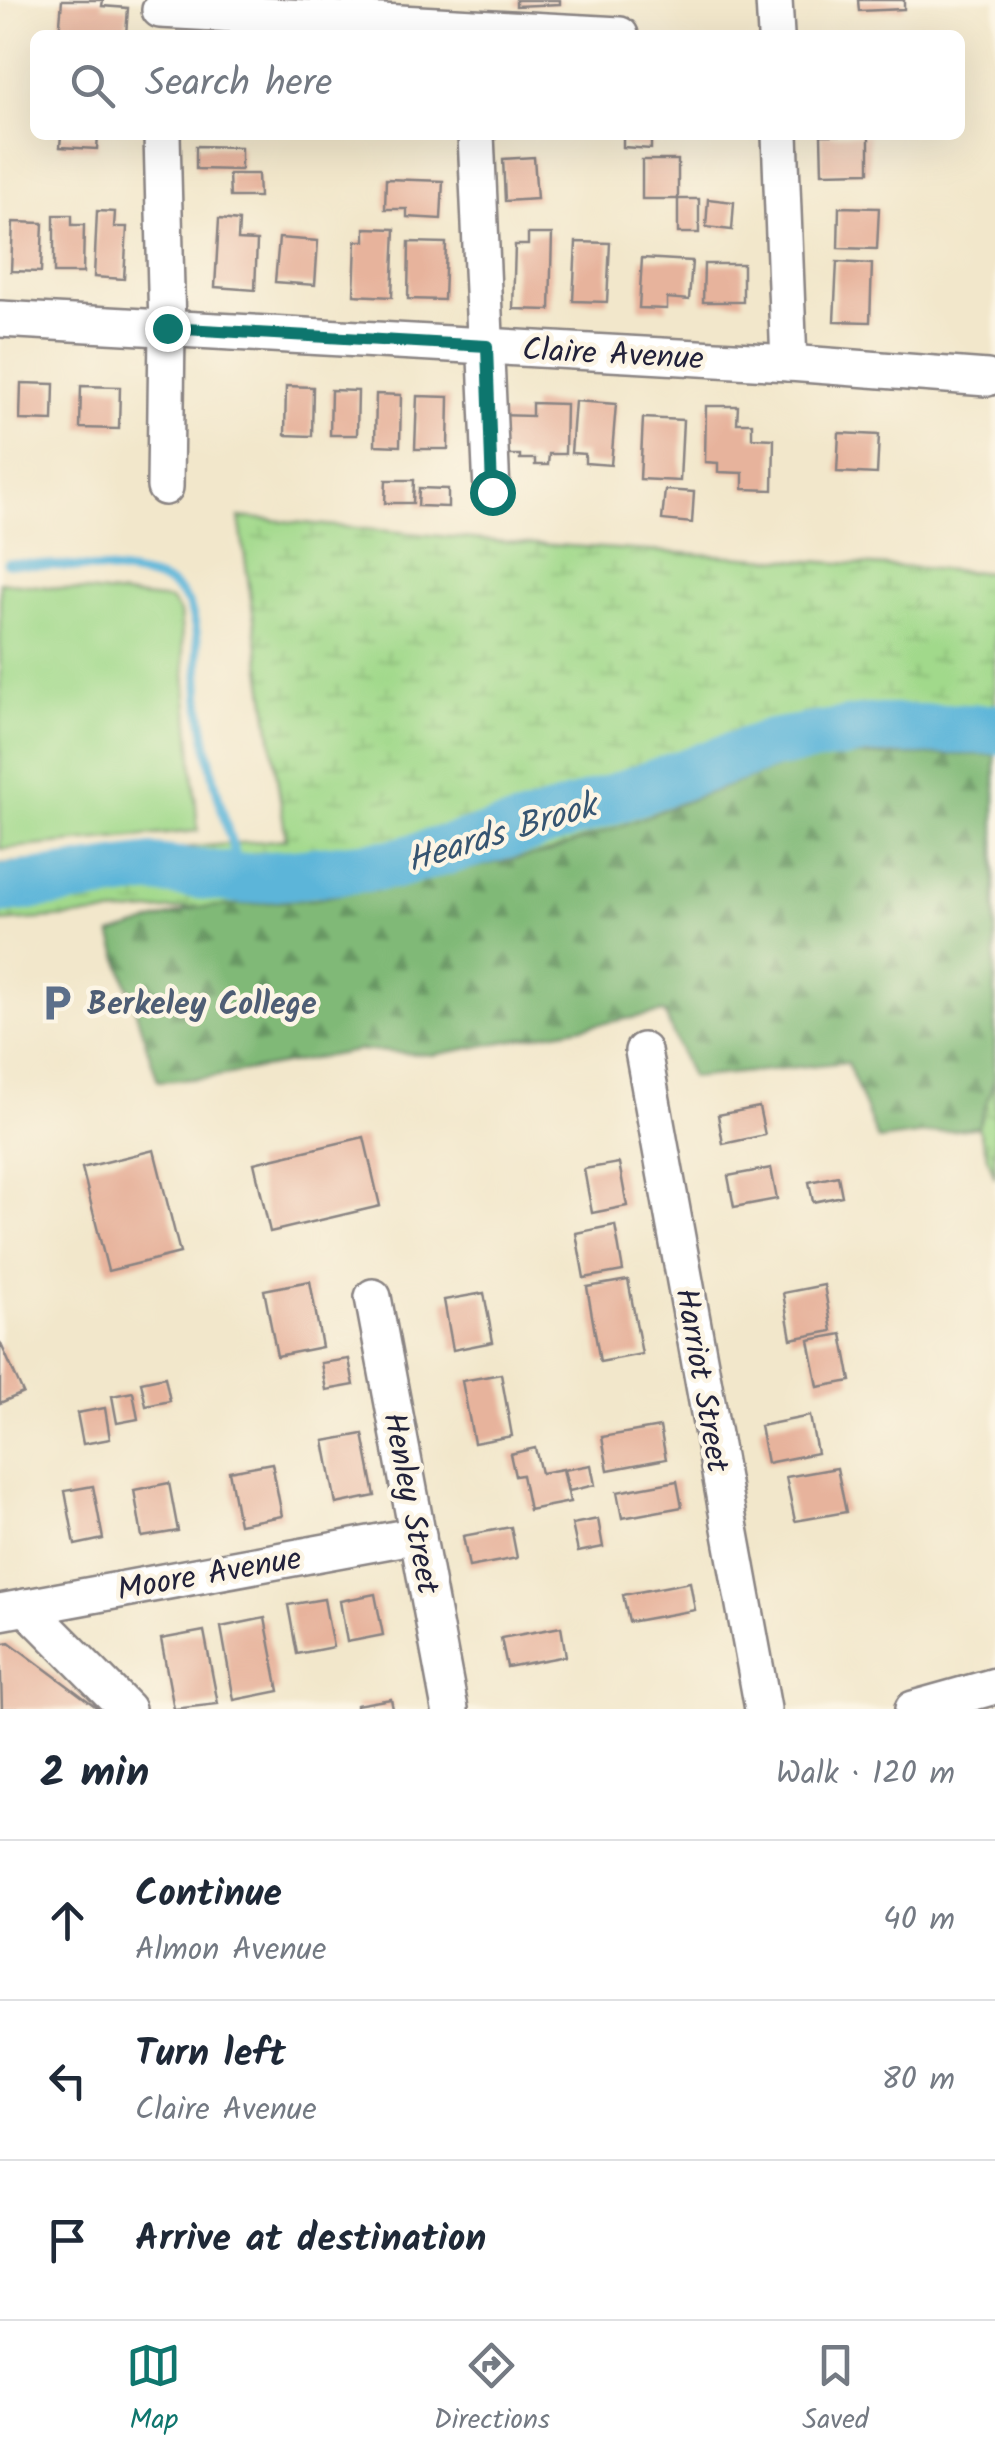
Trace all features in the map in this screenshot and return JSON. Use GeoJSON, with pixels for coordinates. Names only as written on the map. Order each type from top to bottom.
{"type":"FeatureCollection","features":[{"type":"Feature","properties":{"kind":"street"},"geometry":{"type":"LineString","coordinates":[[774,0],[776,30]]}},
{"type":"Feature","properties":{"kind":"street"},"geometry":{"type":"LineString","coordinates":[[160,15],[470,21],[566,30]]}},
{"type":"Feature","properties":{"kind":"street"},"geometry":{"type":"LineString","coordinates":[[162,140],[167,328],[165,488]]}},
{"type":"Feature","properties":{"kind":"street"},"geometry":{"type":"LineString","coordinates":[[476,140],[492,492]]}},
{"type":"Feature","properties":{"kind":"street"},"geometry":{"type":"LineString","coordinates":[[780,140],[789,363]]}},
{"type":"Feature","properties":{"kind":"street","name":"Claire Avenue"},"geometry":{"type":"LineString","coordinates":[[0,318],[789,363],[986,378]]}},
{"type":"Feature","properties":{"kind":"street","name":"Harriot Street"},"geometry":{"type":"LineString","coordinates":[[643,1051],[763,1709]]}},
{"type":"Feature","properties":{"kind":"street","name":"Henley Street"},"geometry":{"type":"LineString","coordinates":[[373,1297],[450,1709]]}},
{"type":"Feature","properties":{"kind":"street","name":"Moore Avenue"},"geometry":{"type":"LineString","coordinates":[[13,1609],[418,1535]]}},
{"type":"Feature","properties":{"kind":"street"},"geometry":{"type":"LineString","coordinates":[[13,1609],[126,1709]]}},
{"type":"Feature","properties":{"kind":"street"},"geometry":{"type":"LineString","coordinates":[[913,1709],[995,1686]]}},
{"type":"Feature","properties":{"kind":"green space"},"geometry":{"type":"Polygon","coordinates":[[[239,517],[504,542],[995,573],[995,754],[808,756],[549,852],[316,899],[0,922],[0,864],[286,839],[239,517]]]}},
{"type":"Feature","properties":{"kind":"green space"},"geometry":{"type":"Polygon","coordinates":[[[0,582],[171,600],[180,613],[198,831],[0,849],[0,582]]]}},
{"type":"Feature","properties":{"kind":"green space"},"geometry":{"type":"Polygon","coordinates":[[[995,754],[995,1079],[978,1127],[878,1140],[847,1062],[691,1078],[664,1012],[433,1055],[361,1050],[207,1078],[158,1081],[111,934],[199,907],[316,899],[549,852],[808,756],[995,754]]]}},
{"type":"Feature","properties":{"kind":"green space"},"geometry":{"type":"Polygon","coordinates":[[[995,1079],[995,1178],[978,1127],[995,1079]]]}},
{"type":"Feature","properties":{"kind":"building"},"geometry":{"type":"Polygon","coordinates":[[[62,0],[103,0],[102,6],[128,8],[126,30],[59,30],[62,0]]]}},
{"type":"Feature","properties":{"kind":"building"},"geometry":{"type":"Polygon","coordinates":[[[516,0],[560,0],[560,4],[516,6],[516,0]]]}},
{"type":"Feature","properties":{"kind":"building"},"geometry":{"type":"Polygon","coordinates":[[[858,0],[904,0],[904,9],[859,11],[858,0]]]}},
{"type":"Feature","properties":{"kind":"building"},"geometry":{"type":"Polygon","coordinates":[[[61,140],[98,140],[97,149],[60,147],[61,140]]]}},
{"type":"Feature","properties":{"kind":"building"},"geometry":{"type":"Polygon","coordinates":[[[623,140],[651,140],[651,149],[623,147],[623,140]]]}},
{"type":"Feature","properties":{"kind":"building"},"geometry":{"type":"Polygon","coordinates":[[[821,140],[869,140],[869,172],[822,173],[821,140]]]}},
{"type":"Feature","properties":{"kind":"building"},"geometry":{"type":"Polygon","coordinates":[[[196,146],[241,147],[241,170],[196,169],[196,146]]]}},
{"type":"Feature","properties":{"kind":"building"},"geometry":{"type":"Polygon","coordinates":[[[534,157],[537,199],[505,201],[503,159],[534,157]]]}},
{"type":"Feature","properties":{"kind":"building"},"geometry":{"type":"Polygon","coordinates":[[[642,160],[678,160],[678,199],[642,199],[642,160]]]}},
{"type":"Feature","properties":{"kind":"building"},"geometry":{"type":"Polygon","coordinates":[[[229,174],[258,174],[259,197],[230,197],[229,174]]]}},
{"type":"Feature","properties":{"kind":"building"},"geometry":{"type":"Polygon","coordinates":[[[386,179],[443,181],[441,219],[407,217],[407,209],[385,209],[386,179]]]}},
{"type":"Feature","properties":{"kind":"building"},"geometry":{"type":"Polygon","coordinates":[[[678,199],[699,199],[699,233],[678,233],[678,199]]]}},
{"type":"Feature","properties":{"kind":"building"},"geometry":{"type":"Polygon","coordinates":[[[708,199],[734,202],[732,230],[706,227],[708,199]]]}},
{"type":"Feature","properties":{"kind":"building"},"geometry":{"type":"Polygon","coordinates":[[[839,207],[879,208],[877,249],[838,248],[839,207]]]}},
{"type":"Feature","properties":{"kind":"building"},"geometry":{"type":"Polygon","coordinates":[[[97,211],[115,212],[114,227],[127,227],[124,279],[94,277],[97,211]]]}},
{"type":"Feature","properties":{"kind":"building"},"geometry":{"type":"Polygon","coordinates":[[[54,215],[72,215],[72,225],[84,225],[83,273],[54,273],[54,215]]]}},
{"type":"Feature","properties":{"kind":"building"},"geometry":{"type":"Polygon","coordinates":[[[219,219],[239,221],[238,240],[257,241],[255,290],[215,287],[219,219]]]}},
{"type":"Feature","properties":{"kind":"building"},"geometry":{"type":"Polygon","coordinates":[[[13,222],[43,223],[41,272],[11,271],[13,222]]]}},
{"type":"Feature","properties":{"kind":"building"},"geometry":{"type":"Polygon","coordinates":[[[365,228],[395,229],[392,297],[354,295],[356,241],[365,241],[365,228]]]}},
{"type":"Feature","properties":{"kind":"building"},"geometry":{"type":"Polygon","coordinates":[[[528,234],[552,234],[550,310],[513,309],[515,245],[528,245],[528,234]]]}},
{"type":"Feature","properties":{"kind":"building"},"geometry":{"type":"Polygon","coordinates":[[[279,238],[318,241],[315,285],[275,282],[279,238]]]}},
{"type":"Feature","properties":{"kind":"building"},"geometry":{"type":"Polygon","coordinates":[[[409,242],[446,243],[444,300],[408,299],[409,242]]]}},
{"type":"Feature","properties":{"kind":"building"},"geometry":{"type":"Polygon","coordinates":[[[576,242],[610,243],[607,302],[573,301],[576,242]]]}},
{"type":"Feature","properties":{"kind":"building"},"geometry":{"type":"Polygon","coordinates":[[[642,258],[692,261],[689,300],[667,298],[667,309],[639,308],[642,258]]]}},
{"type":"Feature","properties":{"kind":"building"},"geometry":{"type":"Polygon","coordinates":[[[837,262],[872,264],[870,322],[834,321],[837,262]]]}},
{"type":"Feature","properties":{"kind":"building"},"geometry":{"type":"Polygon","coordinates":[[[704,264],[743,264],[743,302],[703,302],[704,264]]]}},
{"type":"Feature","properties":{"kind":"building"},"geometry":{"type":"Polygon","coordinates":[[[21,383],[54,384],[53,421],[20,420],[21,383]]]}},
{"type":"Feature","properties":{"kind":"building"},"geometry":{"type":"Polygon","coordinates":[[[81,386],[120,387],[119,429],[80,428],[81,386]]]}},
{"type":"Feature","properties":{"kind":"building"},"geometry":{"type":"Polygon","coordinates":[[[286,386],[313,387],[312,436],[285,435],[286,386]]]}},
{"type":"Feature","properties":{"kind":"building"},"geometry":{"type":"Polygon","coordinates":[[[331,390],[358,391],[357,435],[330,435],[331,390]]]}},
{"type":"Feature","properties":{"kind":"building"},"geometry":{"type":"Polygon","coordinates":[[[376,394],[401,395],[400,446],[375,445],[376,394]]]}},
{"type":"Feature","properties":{"kind":"building"},"geometry":{"type":"Polygon","coordinates":[[[417,396],[449,397],[448,449],[415,449],[417,396]]]}},
{"type":"Feature","properties":{"kind":"building"},"geometry":{"type":"Polygon","coordinates":[[[575,401],[616,404],[611,465],[585,463],[585,454],[571,453],[575,401]]]}},
{"type":"Feature","properties":{"kind":"building"},"geometry":{"type":"Polygon","coordinates":[[[532,403],[566,404],[565,454],[549,454],[548,465],[535,465],[535,459],[520,459],[520,455],[498,455],[498,415],[532,416],[532,403]]]}},
{"type":"Feature","properties":{"kind":"building"},"geometry":{"type":"Polygon","coordinates":[[[706,406],[738,406],[737,423],[752,423],[752,438],[774,439],[773,490],[743,489],[743,473],[718,472],[718,463],[705,462],[706,406]]]}},
{"type":"Feature","properties":{"kind":"building"},"geometry":{"type":"Polygon","coordinates":[[[643,418],[683,420],[680,481],[640,479],[643,418]]]}},
{"type":"Feature","properties":{"kind":"building"},"geometry":{"type":"Polygon","coordinates":[[[839,433],[879,435],[877,474],[837,472],[839,433]]]}},
{"type":"Feature","properties":{"kind":"building"},"geometry":{"type":"Polygon","coordinates":[[[386,480],[414,480],[413,503],[385,503],[386,480]]]}},
{"type":"Feature","properties":{"kind":"building"},"geometry":{"type":"Polygon","coordinates":[[[419,488],[448,489],[448,507],[418,506],[419,488]]]}},
{"type":"Feature","properties":{"kind":"building"},"geometry":{"type":"Polygon","coordinates":[[[665,490],[694,492],[692,523],[662,520],[665,490]]]}},
{"type":"Feature","properties":{"kind":"building"},"geometry":{"type":"Polygon","coordinates":[[[759,1107],[765,1135],[723,1144],[718,1115],[759,1107]]]}},
{"type":"Feature","properties":{"kind":"building"},"geometry":{"type":"Polygon","coordinates":[[[364,1137],[380,1206],[270,1232],[254,1163],[364,1137]]]}},
{"type":"Feature","properties":{"kind":"building"},"geometry":{"type":"Polygon","coordinates":[[[154,1150],[180,1253],[108,1271],[82,1168],[154,1150]]]}},
{"type":"Feature","properties":{"kind":"building"},"geometry":{"type":"Polygon","coordinates":[[[619,1163],[627,1206],[592,1213],[584,1169],[619,1163]]]}},
{"type":"Feature","properties":{"kind":"building"},"geometry":{"type":"Polygon","coordinates":[[[771,1168],[777,1199],[734,1207],[728,1176],[771,1168]]]}},
{"type":"Feature","properties":{"kind":"building"},"geometry":{"type":"Polygon","coordinates":[[[838,1176],[842,1196],[813,1202],[809,1182],[838,1176]]]}},
{"type":"Feature","properties":{"kind":"building"},"geometry":{"type":"Polygon","coordinates":[[[615,1225],[623,1271],[584,1278],[576,1233],[615,1225]]]}},
{"type":"Feature","properties":{"kind":"building"},"geometry":{"type":"Polygon","coordinates":[[[628,1280],[642,1354],[600,1362],[587,1287],[628,1280]]]}},
{"type":"Feature","properties":{"kind":"building"},"geometry":{"type":"Polygon","coordinates":[[[310,1281],[322,1347],[277,1356],[264,1290],[310,1281]]]}},
{"type":"Feature","properties":{"kind":"building"},"geometry":{"type":"Polygon","coordinates":[[[824,1285],[832,1331],[791,1339],[783,1293],[824,1285]]]}},
{"type":"Feature","properties":{"kind":"building"},"geometry":{"type":"Polygon","coordinates":[[[484,1293],[493,1342],[453,1350],[444,1300],[484,1293]]]}},
{"type":"Feature","properties":{"kind":"building"},"geometry":{"type":"Polygon","coordinates":[[[842,1334],[851,1381],[818,1387],[809,1340],[842,1334]]]}},
{"type":"Feature","properties":{"kind":"building"},"geometry":{"type":"Polygon","coordinates":[[[0,1342],[23,1393],[0,1403],[0,1342]]]}},
{"type":"Feature","properties":{"kind":"building"},"geometry":{"type":"Polygon","coordinates":[[[349,1359],[354,1385],[326,1390],[321,1363],[349,1359]]]}},
{"type":"Feature","properties":{"kind":"building"},"geometry":{"type":"Polygon","coordinates":[[[501,1374],[512,1436],[474,1443],[462,1381],[501,1374]]]}},
{"type":"Feature","properties":{"kind":"building"},"geometry":{"type":"Polygon","coordinates":[[[165,1377],[170,1401],[146,1406],[141,1382],[165,1377]]]}},
{"type":"Feature","properties":{"kind":"building"},"geometry":{"type":"Polygon","coordinates":[[[133,1392],[138,1419],[117,1423],[112,1396],[133,1392]]]}},
{"type":"Feature","properties":{"kind":"building"},"geometry":{"type":"Polygon","coordinates":[[[105,1408],[110,1439],[83,1444],[77,1413],[105,1408]]]}},
{"type":"Feature","properties":{"kind":"building"},"geometry":{"type":"Polygon","coordinates":[[[810,1416],[817,1453],[767,1463],[760,1426],[810,1416]]]}},
{"type":"Feature","properties":{"kind":"building"},"geometry":{"type":"Polygon","coordinates":[[[660,1427],[666,1459],[608,1470],[602,1437],[660,1427]]]}},
{"type":"Feature","properties":{"kind":"building"},"geometry":{"type":"Polygon","coordinates":[[[363,1434],[375,1496],[336,1504],[324,1441],[363,1434]]]}},
{"type":"Feature","properties":{"kind":"building"},"geometry":{"type":"Polygon","coordinates":[[[535,1448],[541,1473],[563,1469],[570,1502],[529,1510],[522,1475],[515,1476],[510,1454],[535,1448]]]}},
{"type":"Feature","properties":{"kind":"building"},"geometry":{"type":"Polygon","coordinates":[[[272,1463],[282,1516],[239,1524],[229,1471],[272,1463]]]}},
{"type":"Feature","properties":{"kind":"building"},"geometry":{"type":"Polygon","coordinates":[[[591,1465],[595,1485],[569,1491],[564,1470],[591,1465]]]}},
{"type":"Feature","properties":{"kind":"building"},"geometry":{"type":"Polygon","coordinates":[[[837,1468],[846,1512],[795,1521],[786,1477],[837,1468]]]}},
{"type":"Feature","properties":{"kind":"building"},"geometry":{"type":"Polygon","coordinates":[[[677,1481],[682,1507],[622,1518],[617,1492],[677,1481]]]}},
{"type":"Feature","properties":{"kind":"building"},"geometry":{"type":"Polygon","coordinates":[[[169,1483],[178,1531],[142,1537],[134,1490],[169,1483]]]}},
{"type":"Feature","properties":{"kind":"building"},"geometry":{"type":"Polygon","coordinates":[[[93,1486],[103,1539],[75,1545],[65,1491],[93,1486]]]}},
{"type":"Feature","properties":{"kind":"building"},"geometry":{"type":"Polygon","coordinates":[[[598,1519],[603,1547],[578,1552],[572,1524],[598,1519]]]}},
{"type":"Feature","properties":{"kind":"building"},"geometry":{"type":"Polygon","coordinates":[[[511,1527],[517,1558],[469,1567],[463,1536],[511,1527]]]}},
{"type":"Feature","properties":{"kind":"building"},"geometry":{"type":"Polygon","coordinates":[[[690,1582],[695,1610],[629,1622],[623,1595],[690,1582]]]}},
{"type":"Feature","properties":{"kind":"building"},"geometry":{"type":"Polygon","coordinates":[[[375,1594],[383,1635],[347,1642],[340,1601],[375,1594]]]}},
{"type":"Feature","properties":{"kind":"building"},"geometry":{"type":"Polygon","coordinates":[[[324,1599],[333,1647],[297,1654],[288,1605],[324,1599]]]}},
{"type":"Feature","properties":{"kind":"building"},"geometry":{"type":"Polygon","coordinates":[[[265,1618],[279,1691],[234,1700],[221,1627],[265,1618]]]}},
{"type":"Feature","properties":{"kind":"building"},"geometry":{"type":"Polygon","coordinates":[[[561,1627],[566,1656],[507,1667],[501,1638],[561,1627]]]}},
{"type":"Feature","properties":{"kind":"building"},"geometry":{"type":"Polygon","coordinates":[[[204,1631],[218,1704],[174,1709],[161,1639],[204,1631]]]}},
{"type":"Feature","properties":{"kind":"building"},"geometry":{"type":"Polygon","coordinates":[[[9,1642],[99,1709],[2,1709],[0,1644],[9,1642]]]}},
{"type":"Feature","properties":{"kind":"building"},"geometry":{"type":"Polygon","coordinates":[[[391,1699],[393,1709],[356,1709],[356,1705],[391,1699]]]}},
{"type":"Feature","properties":{"kind":"waterway"},"geometry":{"type":"LineString","coordinates":[[7,563],[142,575],[173,586],[186,600],[196,633],[207,746],[243,879]]}},
{"type":"Feature","properties":{"kind":"waterway","name":"Heards Brook"},"geometry":{"type":"LineString","coordinates":[[0,889],[153,869],[243,879],[394,864],[531,827],[771,744],[867,729],[995,729]]}},
{"type":"Feature","properties":{"kind":"place","name":"Berkeley College"},"geometry":{"type":"Point","coordinates":[57,1003]}},
{"type":"Feature","properties":{"kind":"route"},"geometry":{"type":"LineString","coordinates":[[167,328],[487,346],[492,492]]}}]}
